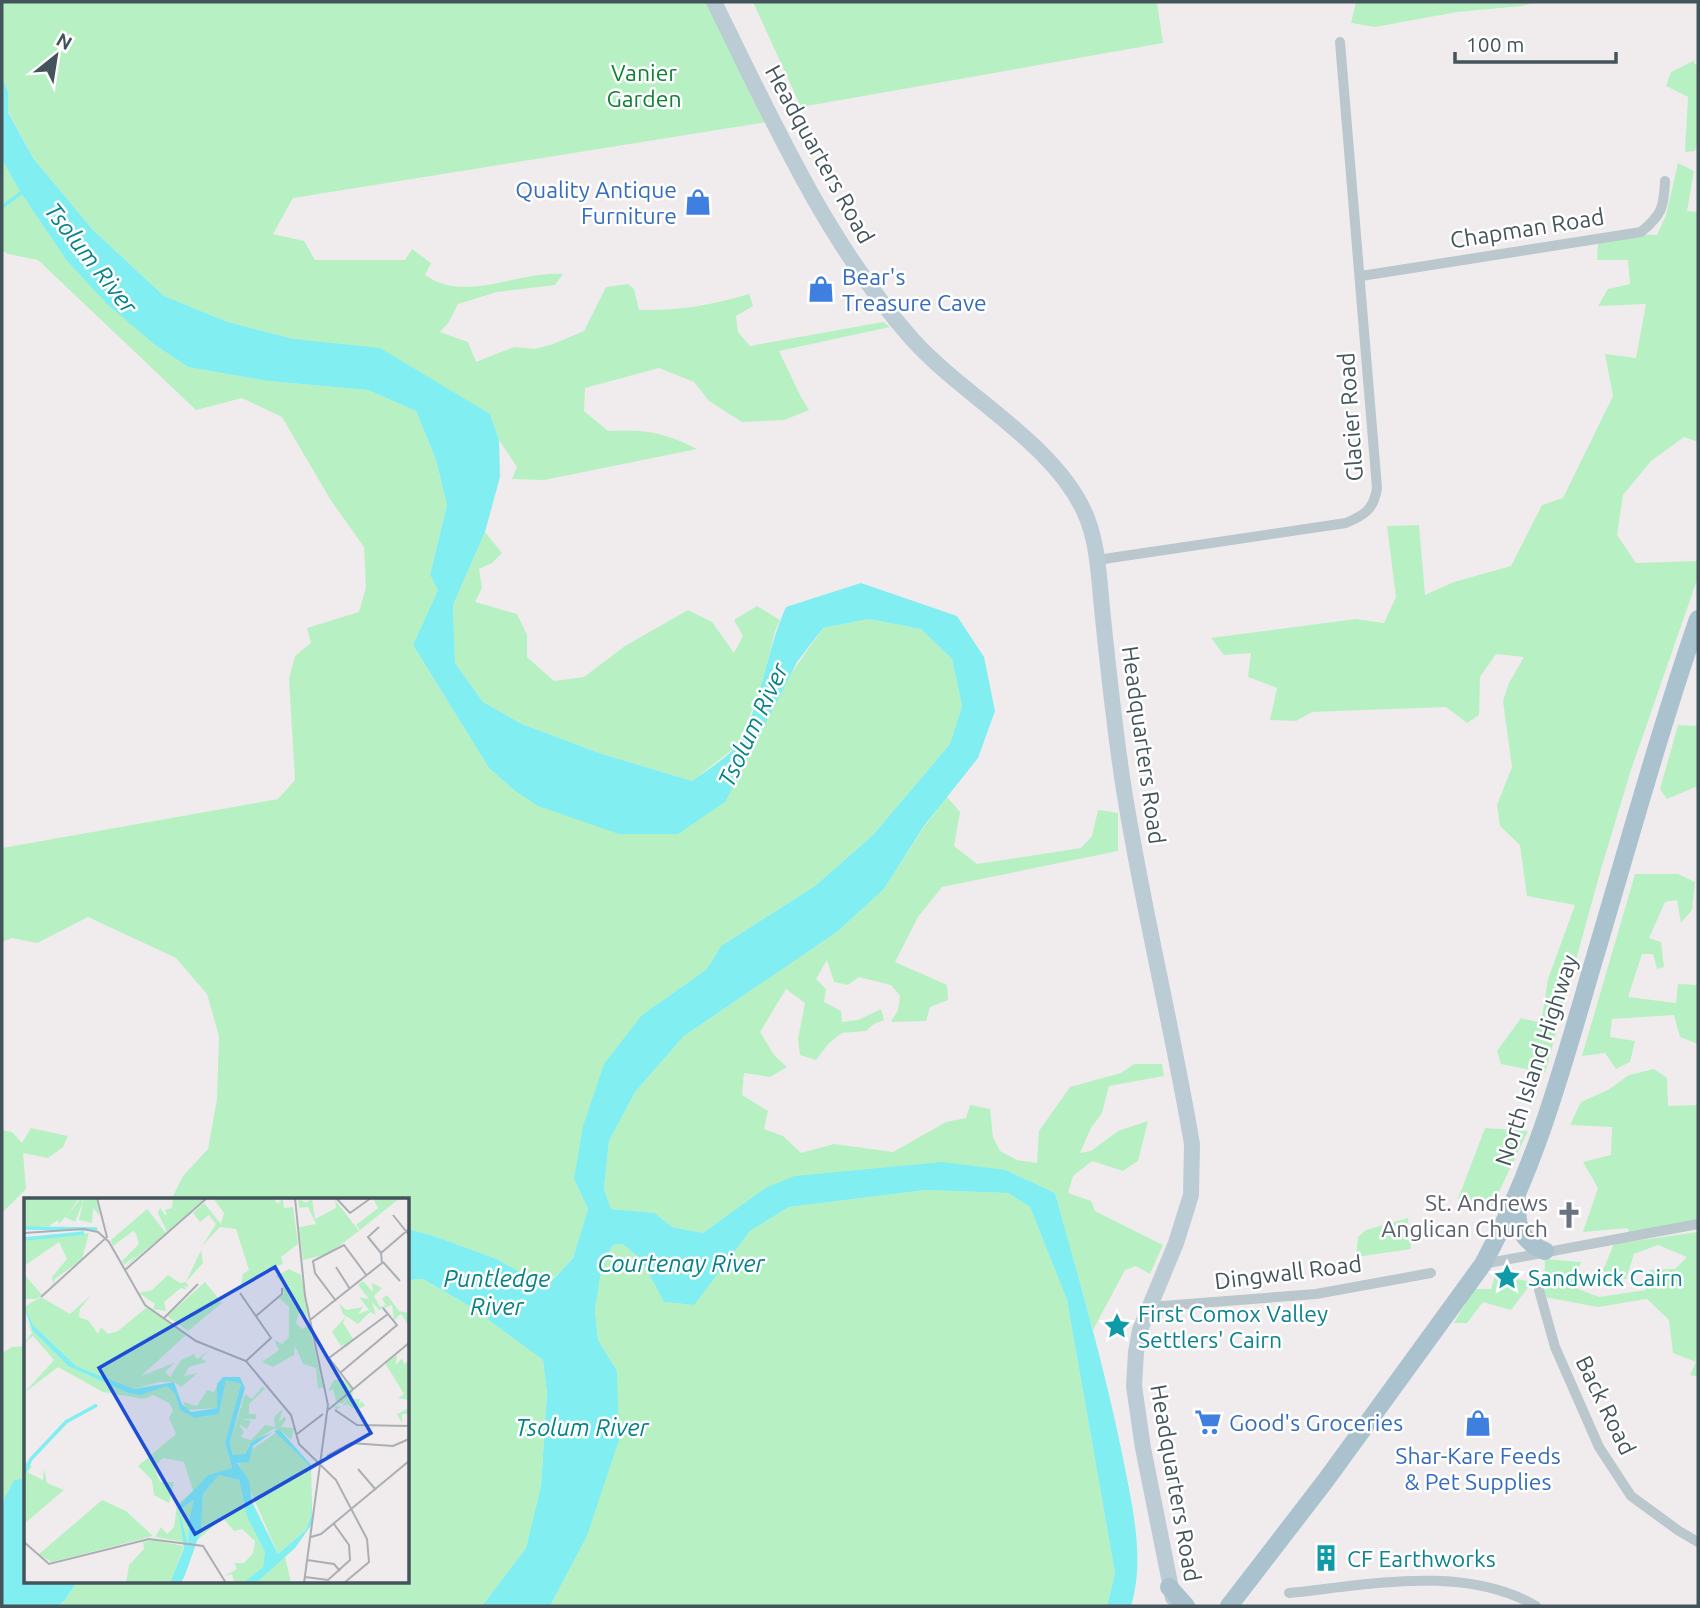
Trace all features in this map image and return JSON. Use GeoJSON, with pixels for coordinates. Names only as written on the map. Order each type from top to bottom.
{"type":"FeatureCollection","features":[{"type":"Feature","properties":{"kind":"main road","name":"Headquarters Road"},"geometry":{"type":"LineString","coordinates":[[714,2],[773,121],[846,250],[912,339],[944,371],[1041,453],[1069,483],[1085,514],[1097,560],[1124,791],[1192,1144],[1191,1195],[1176,1243],[1138,1341],[1134,1386],[1169,1587],[1176,1606]]}},
{"type":"Feature","properties":{"kind":"main road","name":"North Island Highway"},"geometry":{"type":"LineString","coordinates":[[1229,1606],[1247,1586],[1483,1264],[1519,1193],[1559,1080],[1669,706],[1698,619]]}},
{"type":"Feature","properties":{"kind":"main road"},"geometry":{"type":"LineString","coordinates":[[1519,1193],[1518,1221],[1522,1236],[1535,1247],[1545,1251]]}},
{"type":"Feature","properties":{"kind":"main road"},"geometry":{"type":"LineString","coordinates":[[1220,1606],[1247,1586]]}},
{"type":"Feature","properties":{"kind":"main road"},"geometry":{"type":"LineString","coordinates":[[1240,1606],[1247,1586]]}},
{"type":"Feature","properties":{"kind":"main road"},"geometry":{"type":"LineString","coordinates":[[1168,1606],[1169,1587]]}},
{"type":"Feature","properties":{"kind":"main road"},"geometry":{"type":"LineString","coordinates":[[1169,1587],[1186,1606]]}},
{"type":"Feature","properties":{"kind":"street","name":"Glacier Road"},"geometry":{"type":"LineString","coordinates":[[1097,560],[1346,523],[1363,515],[1374,504],[1377,488],[1340,42]]}},
{"type":"Feature","properties":{"kind":"street","name":"Chapman Road"},"geometry":{"type":"LineString","coordinates":[[1361,276],[1641,232],[1654,221],[1664,205],[1665,181]]}},
{"type":"Feature","properties":{"kind":"street"},"geometry":{"type":"LineString","coordinates":[[1483,1264],[1698,1224]]}},
{"type":"Feature","properties":{"kind":"street","name":"Dingwall Road"},"geometry":{"type":"LineString","coordinates":[[1149,1307],[1316,1294],[1431,1273]]}},
{"type":"Feature","properties":{"kind":"street","name":"Back Road"},"geometry":{"type":"LineString","coordinates":[[1539,1290],[1555,1347],[1599,1447],[1631,1496],[1698,1542]]}},
{"type":"Feature","properties":{"kind":"street"},"geometry":{"type":"LineString","coordinates":[[1289,1593],[1415,1581],[1463,1583],[1519,1596],[1536,1606]]}},
{"type":"Feature","properties":{"kind":"green space","name":"Vanier Garden"},"geometry":{"type":"Polygon","coordinates":[[[2,2],[714,2],[773,121],[293,198],[273,234],[304,241],[315,260],[405,260],[412,249],[431,263],[425,275],[457,287],[563,274],[555,285],[497,292],[458,304],[449,322],[440,332],[468,342],[476,362],[514,347],[535,349],[553,344],[584,331],[606,287],[628,284],[634,289],[639,310],[695,306],[749,294],[753,306],[736,316],[738,332],[750,346],[883,322],[890,327],[779,351],[809,410],[784,420],[742,422],[709,401],[694,382],[659,368],[585,388],[584,411],[608,431],[654,433],[697,449],[544,480],[512,479],[517,467],[499,440],[490,414],[294,339],[228,322],[164,296],[93,230],[33,158],[8,111],[8,91],[2,78],[2,2]]]}},
{"type":"Feature","properties":{"kind":"green space"},"geometry":{"type":"Polygon","coordinates":[[[753,2],[1157,2],[1163,43],[801,107],[753,2]]]}},
{"type":"Feature","properties":{"kind":"green space"},"geometry":{"type":"Polygon","coordinates":[[[1356,2],[1537,2],[1522,6],[1457,12],[1375,27],[1351,23],[1356,2]]]}},
{"type":"Feature","properties":{"kind":"green space"},"geometry":{"type":"Polygon","coordinates":[[[1693,61],[1698,68],[1698,140],[1695,151],[1685,152],[1688,97],[1666,86],[1671,72],[1693,61]]]}},
{"type":"Feature","properties":{"kind":"green space"},"geometry":{"type":"Polygon","coordinates":[[[2,160],[67,261],[108,304],[155,345],[188,367],[268,381],[368,390],[416,411],[436,460],[447,505],[430,575],[438,590],[413,645],[489,768],[514,790],[678,834],[823,628],[869,619],[921,629],[952,659],[962,706],[950,744],[873,835],[815,886],[721,946],[707,969],[642,1015],[574,1179],[588,1209],[573,1258],[545,1287],[497,1259],[410,1230],[410,1198],[172,1198],[183,1176],[208,1149],[217,1099],[219,1036],[207,994],[176,958],[88,917],[37,943],[12,938],[2,942],[2,848],[278,799],[295,780],[289,679],[295,656],[311,643],[307,628],[359,612],[366,587],[364,547],[330,499],[282,417],[242,398],[196,410],[38,260],[8,254],[2,250],[2,160]]]}},
{"type":"Feature","properties":{"kind":"green space"},"geometry":{"type":"Polygon","coordinates":[[[1678,163],[1694,171],[1687,211],[1698,212],[1698,442],[1684,437],[1651,461],[1623,495],[1617,535],[1636,563],[1698,561],[1698,577],[1631,770],[1545,1073],[1501,1064],[1497,1051],[1521,1018],[1541,1023],[1548,979],[1575,905],[1527,896],[1520,845],[1500,826],[1497,805],[1512,767],[1503,701],[1509,683],[1524,657],[1496,654],[1480,677],[1479,715],[1467,723],[1446,707],[1312,712],[1296,721],[1270,720],[1277,688],[1248,677],[1251,653],[1224,655],[1211,638],[1356,619],[1384,623],[1396,597],[1387,526],[1419,525],[1425,595],[1454,582],[1511,566],[1542,505],[1563,498],[1613,396],[1605,354],[1636,358],[1646,304],[1598,306],[1608,289],[1630,284],[1628,260],[1597,260],[1598,243],[1636,234],[1657,235],[1666,215],[1678,163]]]}},
{"type":"Feature","properties":{"kind":"green space"},"geometry":{"type":"Polygon","coordinates":[[[485,532],[502,553],[492,563],[479,569],[482,588],[475,602],[517,614],[527,635],[527,657],[554,681],[584,677],[625,646],[688,610],[712,622],[734,653],[743,636],[734,620],[757,606],[780,620],[761,689],[737,746],[692,781],[599,753],[522,724],[483,702],[455,663],[453,605],[485,532]]]}},
{"type":"Feature","properties":{"kind":"green space"},"geometry":{"type":"Polygon","coordinates":[[[1678,725],[1698,726],[1698,786],[1667,799],[1660,789],[1678,725]]]}},
{"type":"Feature","properties":{"kind":"green space"},"geometry":{"type":"Polygon","coordinates":[[[947,797],[960,812],[954,846],[977,864],[1081,848],[1092,836],[1098,810],[1118,813],[1118,851],[942,887],[918,917],[895,962],[947,985],[948,1000],[930,1007],[926,1021],[891,1022],[898,1010],[900,996],[891,985],[859,977],[848,985],[834,982],[827,960],[816,979],[826,989],[824,1002],[841,1011],[842,1022],[858,1020],[881,1009],[884,1020],[866,1031],[842,1033],[829,1043],[816,1060],[800,1055],[798,1039],[805,1003],[786,989],[760,1032],[774,1055],[787,1067],[770,1077],[744,1073],[742,1095],[768,1111],[764,1129],[783,1136],[801,1153],[834,1144],[893,1152],[946,1122],[966,1118],[970,1105],[990,1109],[993,1137],[1000,1151],[1017,1160],[1037,1163],[1039,1131],[1070,1087],[1121,1073],[1134,1064],[1162,1064],[1164,1076],[1109,1086],[1102,1113],[1091,1128],[1080,1153],[1091,1151],[1118,1131],[1148,1121],[1138,1161],[1123,1171],[1092,1161],[1073,1176],[1068,1193],[1091,1201],[1095,1211],[1163,1245],[1150,1274],[1136,1266],[1125,1270],[1093,1330],[1055,1193],[1006,1170],[765,1188],[703,1233],[672,1227],[655,1213],[611,1209],[604,1189],[609,1141],[635,1092],[684,1036],[837,932],[884,889],[947,797]]]}},
{"type":"Feature","properties":{"kind":"green space"},"geometry":{"type":"Polygon","coordinates":[[[1635,874],[1678,874],[1695,882],[1692,910],[1681,923],[1677,900],[1665,902],[1649,938],[1661,942],[1664,967],[1657,969],[1653,954],[1642,954],[1628,997],[1676,1003],[1678,984],[1698,985],[1698,1044],[1680,1037],[1674,1015],[1612,1019],[1610,1037],[1635,1041],[1630,1062],[1616,1069],[1605,1053],[1582,1056],[1635,874]]]}},
{"type":"Feature","properties":{"kind":"green space"},"geometry":{"type":"Polygon","coordinates":[[[1654,1069],[1667,1078],[1668,1106],[1698,1105],[1698,1224],[1630,1236],[1628,1228],[1583,1232],[1598,1188],[1583,1162],[1611,1155],[1612,1127],[1570,1125],[1581,1102],[1608,1090],[1629,1075],[1654,1069]]]}},
{"type":"Feature","properties":{"kind":"green space"},"geometry":{"type":"Polygon","coordinates":[[[31,1128],[68,1136],[63,1147],[48,1158],[23,1153],[26,1189],[2,1213],[2,1130],[12,1132],[22,1143],[31,1128]]]}},
{"type":"Feature","properties":{"kind":"green space"},"geometry":{"type":"Polygon","coordinates":[[[1485,1128],[1528,1131],[1492,1206],[1458,1199],[1485,1128]]]}},
{"type":"Feature","properties":{"kind":"green space"},"geometry":{"type":"Polygon","coordinates":[[[925,1190],[1008,1193],[1030,1207],[1067,1300],[1115,1573],[1107,1606],[550,1606],[587,1536],[617,1371],[598,1340],[595,1310],[602,1264],[613,1245],[622,1244],[640,1258],[664,1302],[693,1305],[750,1231],[789,1207],[925,1190]]]}},
{"type":"Feature","properties":{"kind":"green space"},"geometry":{"type":"Polygon","coordinates":[[[1408,1218],[1411,1249],[1356,1257],[1358,1237],[1366,1230],[1408,1218]]]}},
{"type":"Feature","properties":{"kind":"green space"},"geometry":{"type":"Polygon","coordinates":[[[1698,1232],[1698,1377],[1690,1375],[1696,1362],[1673,1353],[1669,1320],[1647,1299],[1598,1307],[1544,1297],[1545,1259],[1581,1262],[1573,1287],[1599,1297],[1646,1290],[1649,1270],[1675,1269],[1687,1257],[1658,1245],[1634,1254],[1626,1279],[1611,1278],[1603,1270],[1614,1244],[1698,1232]]]}},
{"type":"Feature","properties":{"kind":"green space"},"geometry":{"type":"Polygon","coordinates":[[[1510,1270],[1517,1279],[1532,1282],[1511,1310],[1483,1302],[1467,1323],[1454,1323],[1474,1289],[1491,1289],[1496,1272],[1510,1270]]]}},
{"type":"Feature","properties":{"kind":"green space"},"geometry":{"type":"Polygon","coordinates":[[[423,1279],[471,1307],[543,1360],[547,1393],[541,1486],[526,1548],[482,1606],[58,1606],[76,1584],[410,1584],[410,1280],[423,1279]]]}},
{"type":"Feature","properties":{"kind":"green space"},"geometry":{"type":"Polygon","coordinates":[[[24,1346],[24,1478],[14,1480],[2,1503],[2,1353],[12,1347],[24,1346]]]}},
{"type":"Feature","properties":{"kind":"water","name":"Tsolum River"},"geometry":{"type":"Polygon","coordinates":[[[2,78],[8,91],[8,112],[33,158],[93,230],[164,296],[228,322],[294,339],[380,348],[490,414],[499,440],[500,477],[485,532],[453,605],[455,663],[483,702],[522,724],[599,753],[692,781],[723,759],[738,744],[759,694],[786,607],[861,583],[957,616],[984,657],[995,711],[978,758],[924,826],[884,889],[837,932],[684,1036],[635,1092],[609,1141],[604,1189],[611,1209],[655,1213],[672,1227],[703,1233],[765,1188],[795,1176],[942,1162],[1006,1170],[1055,1193],[1101,1361],[1131,1499],[1137,1571],[1131,1606],[1107,1606],[1115,1573],[1067,1300],[1030,1207],[1008,1193],[925,1190],[789,1207],[750,1231],[694,1305],[664,1302],[640,1258],[622,1244],[613,1245],[602,1265],[595,1310],[598,1340],[617,1371],[619,1440],[587,1536],[550,1606],[482,1606],[526,1548],[541,1486],[547,1393],[543,1360],[471,1307],[423,1279],[410,1280],[410,1230],[497,1259],[546,1287],[573,1258],[588,1209],[574,1179],[583,1126],[604,1064],[642,1015],[707,969],[721,946],[815,886],[873,835],[950,744],[962,706],[952,659],[921,629],[869,619],[823,628],[797,662],[725,802],[678,834],[619,834],[538,806],[489,768],[413,645],[438,590],[430,575],[447,505],[436,460],[416,411],[368,390],[268,381],[188,367],[155,345],[107,304],[67,261],[2,160],[2,78]]]}},
{"type":"Feature","properties":{"kind":"water"},"geometry":{"type":"Polygon","coordinates":[[[24,1478],[24,1584],[76,1584],[58,1606],[2,1606],[2,1503],[14,1480],[24,1478]]]}},
{"type":"Feature","properties":{"kind":"waterway"},"geometry":{"type":"LineString","coordinates":[[2,207],[21,193]]}},
{"type":"Feature","properties":{"kind":"place","name":"Quality Antique Furniture"},"geometry":{"type":"Point","coordinates":[698,202]}},
{"type":"Feature","properties":{"kind":"place","name":"Bear's Treasure Cave"},"geometry":{"type":"Point","coordinates":[821,289]}},
{"type":"Feature","properties":{"kind":"place","name":"St. Andrews Anglican Church"},"geometry":{"type":"Point","coordinates":[1569,1215]}},
{"type":"Feature","properties":{"kind":"place","name":"Sandwick Cairn"},"geometry":{"type":"Point","coordinates":[1507,1277]}},
{"type":"Feature","properties":{"kind":"place","name":"First Comox Valley Settlers' Cairn"},"geometry":{"type":"Point","coordinates":[1117,1326]}},
{"type":"Feature","properties":{"kind":"place","name":"Good's Groceries"},"geometry":{"type":"Point","coordinates":[1208,1422]}},
{"type":"Feature","properties":{"kind":"place","name":"Shar-Kare Feeds & Pet Supplies"},"geometry":{"type":"Point","coordinates":[1478,1423]}},
{"type":"Feature","properties":{"kind":"place","name":"CF Earthworks"},"geometry":{"type":"Point","coordinates":[1326,1558]}},
{"type":"Feature","properties":{"kind":"water label","name":"Courtenay River"},"geometry":{"type":"Point","coordinates":[681,1263]}},
{"type":"Feature","properties":{"kind":"water label","name":"Puntledge River"},"geometry":{"type":"Point","coordinates":[497,1292]}}]}
